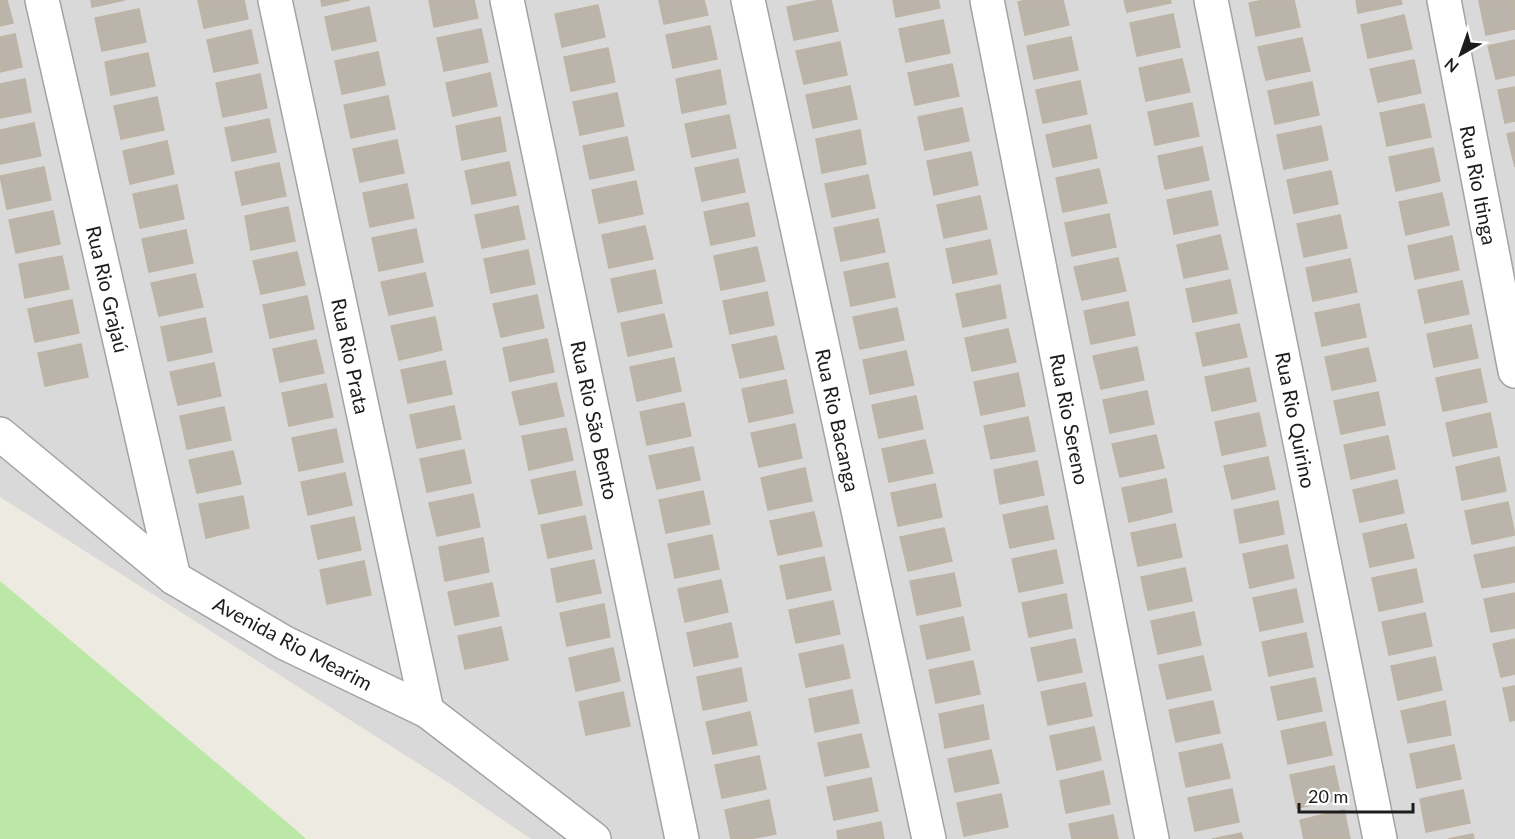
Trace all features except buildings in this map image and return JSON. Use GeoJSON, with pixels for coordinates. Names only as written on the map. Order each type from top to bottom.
{"type":"FeatureCollection","features":[{"type":"Feature","properties":{"kind":"street","name":"Rua Rio Grajaú"},"geometry":{"type":"LineString","coordinates":[[42,0],[174,578]]}},
{"type":"Feature","properties":{"kind":"street","name":"Rua Rio Prata"},"geometry":{"type":"LineString","coordinates":[[275,0],[427,711]]}},
{"type":"Feature","properties":{"kind":"street","name":"Rua Rio São Bento"},"geometry":{"type":"LineString","coordinates":[[507,0],[682,839]]}},
{"type":"Feature","properties":{"kind":"street","name":"Rua Rio Bacanga"},"geometry":{"type":"LineString","coordinates":[[748,0],[929,839]]}},
{"type":"Feature","properties":{"kind":"street","name":"Rua Rio Sereno"},"geometry":{"type":"LineString","coordinates":[[987,0],[1152,839]]}},
{"type":"Feature","properties":{"kind":"street","name":"Rua Rio Quirino"},"geometry":{"type":"LineString","coordinates":[[1211,0],[1380,839]]}},
{"type":"Feature","properties":{"kind":"street","name":"Rua Rio Itinga"},"geometry":{"type":"LineString","coordinates":[[1444,0],[1515,371]]}},
{"type":"Feature","properties":{"kind":"street","name":"Avenida Rio Mearim"},"geometry":{"type":"LineString","coordinates":[[0,434],[174,578],[285,643],[427,711],[594,839]]}},
{"type":"Feature","properties":{"kind":"shaded area"},"geometry":{"type":"Polygon","coordinates":[[[0,0],[1515,0],[1515,839],[531,839],[449,783],[0,497],[0,0]]]}},
{"type":"Feature","properties":{"kind":"green space"},"geometry":{"type":"Polygon","coordinates":[[[0,581],[288,823],[306,839],[0,839],[0,581]]]}}]}
